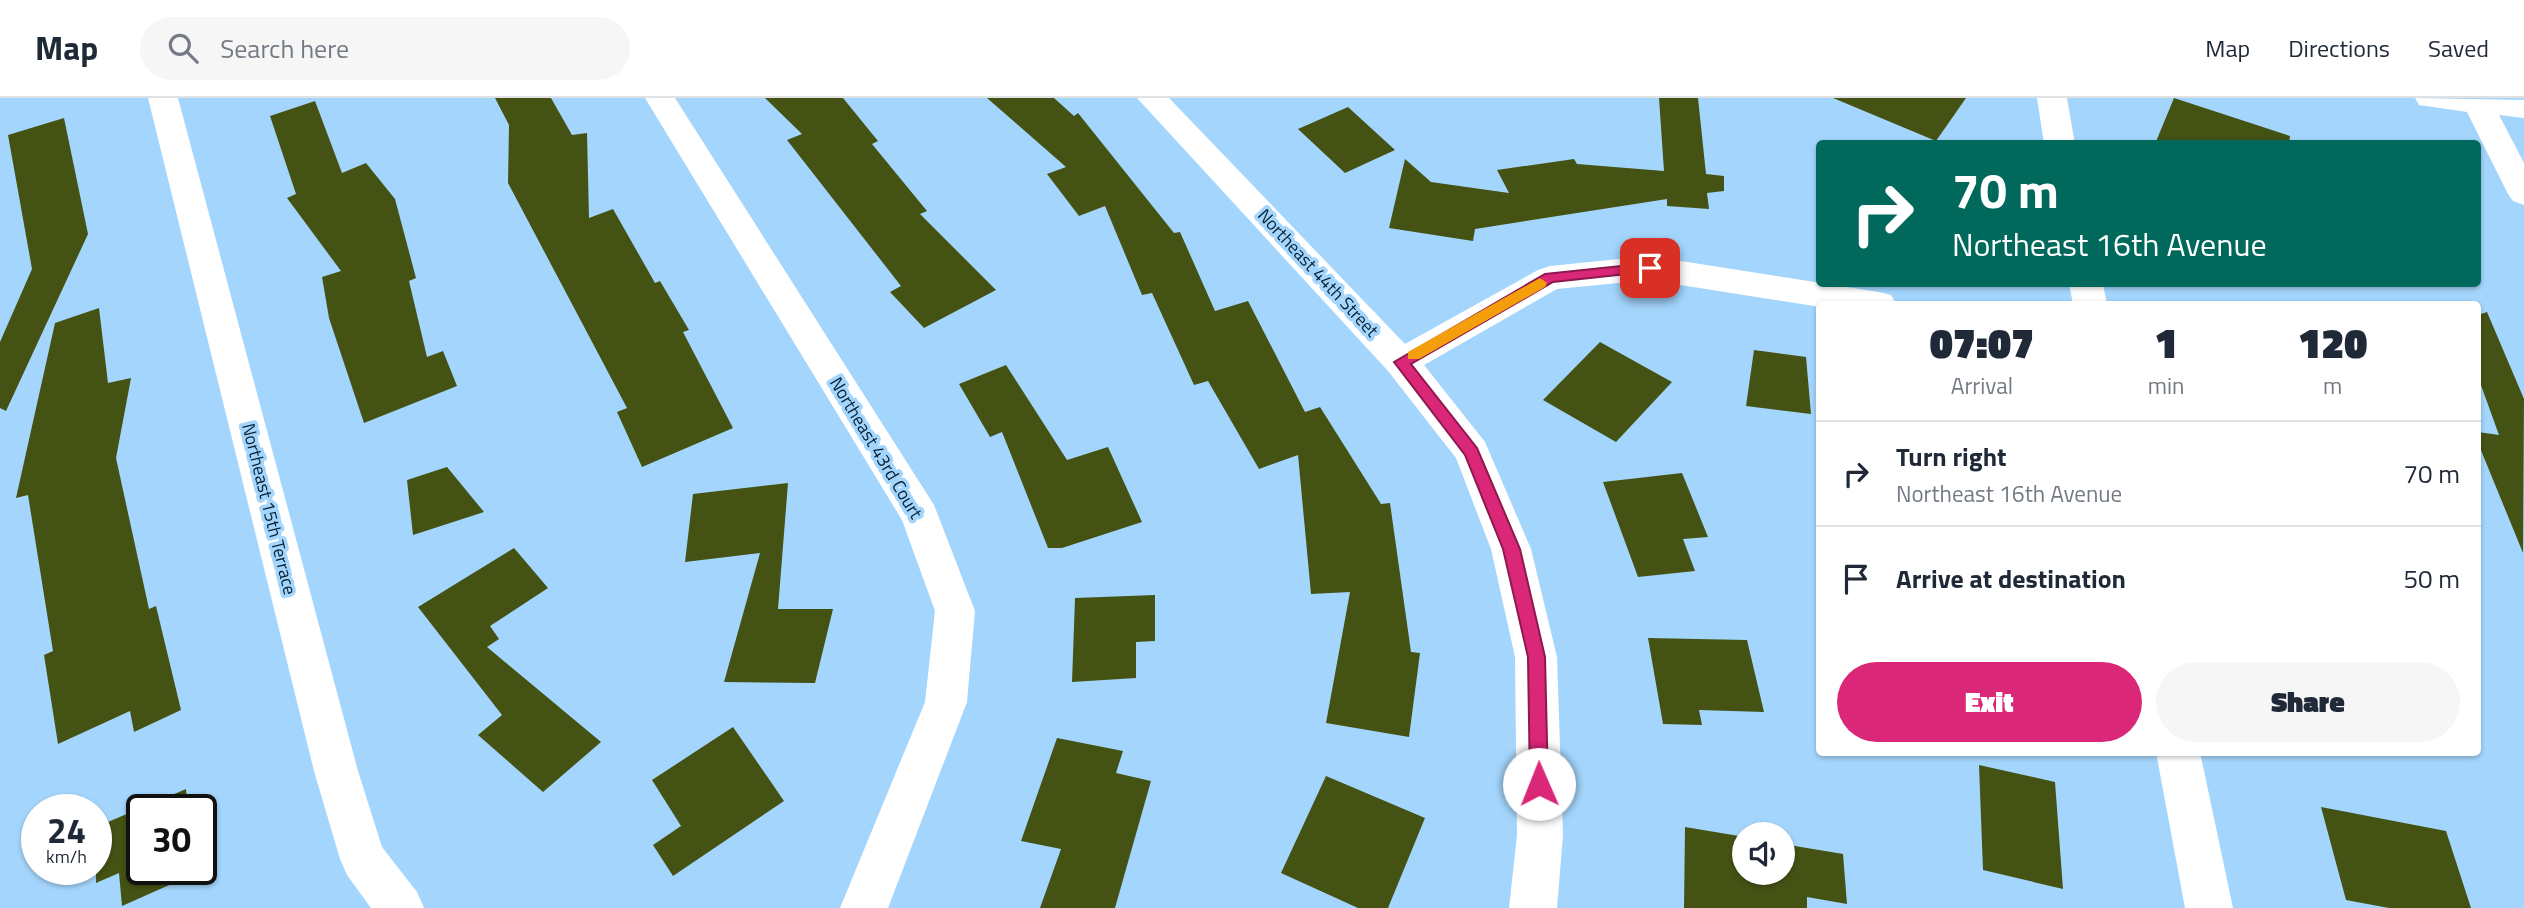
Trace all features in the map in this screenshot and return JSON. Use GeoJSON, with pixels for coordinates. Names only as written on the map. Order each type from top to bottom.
{"type":"FeatureCollection","features":[{"type":"Feature","properties":{"kind":"street","name":"Northeast 15th Terrace"},"geometry":{"type":"LineString","coordinates":[[163,98],[336,771],[363,859],[400,908]]}},
{"type":"Feature","properties":{"kind":"street","name":"Northeast 43rd Court"},"geometry":{"type":"LineString","coordinates":[[660,98],[920,516],[955,611],[946,702],[864,908]]}},
{"type":"Feature","properties":{"kind":"street","name":"Northeast 44th Street"},"geometry":{"type":"LineString","coordinates":[[1152,98],[1401,362],[1472,452],[1511,549],[1536,657],[1540,835],[1533,908]]}},
{"type":"Feature","properties":{"kind":"street"},"geometry":{"type":"LineString","coordinates":[[2052,98],[2059,140]]}},
{"type":"Feature","properties":{"kind":"street"},"geometry":{"type":"LineString","coordinates":[[2430,98],[2524,109]]}},
{"type":"Feature","properties":{"kind":"street"},"geometry":{"type":"LineString","coordinates":[[2479,104],[2524,194]]}},
{"type":"Feature","properties":{"kind":"street"},"geometry":{"type":"LineString","coordinates":[[1401,362],[1550,278],[1650,268],[1859,301]]}},
{"type":"Feature","properties":{"kind":"street"},"geometry":{"type":"LineString","coordinates":[[2179,756],[2209,908]]}},
{"type":"Feature","properties":{"kind":"building"},"geometry":{"type":"Polygon","coordinates":[[[495,98],[551,98],[572,135],[587,133],[589,218],[613,209],[655,283],[660,281],[689,330],[683,332],[733,428],[642,467],[617,412],[627,408],[508,183],[509,125],[495,98]]]}},
{"type":"Feature","properties":{"kind":"building"},"geometry":{"type":"Polygon","coordinates":[[[765,98],[843,98],[878,141],[872,144],[927,211],[920,214],[996,290],[924,328],[890,292],[901,286],[787,140],[802,134],[765,98]]]}},
{"type":"Feature","properties":{"kind":"building"},"geometry":{"type":"Polygon","coordinates":[[[987,98],[1054,98],[1074,116],[1078,113],[1174,233],[1180,232],[1215,311],[1248,301],[1305,412],[1320,407],[1381,504],[1390,503],[1411,652],[1420,653],[1409,737],[1326,723],[1350,592],[1311,594],[1298,455],[1259,469],[1208,381],[1194,385],[1152,293],[1142,295],[1105,206],[1079,216],[1047,174],[1066,167],[987,98]]]}},
{"type":"Feature","properties":{"kind":"building"},"geometry":{"type":"Polygon","coordinates":[[[1659,98],[1698,98],[1706,174],[1724,176],[1724,191],[1707,193],[1709,209],[1667,206],[1667,199],[1475,229],[1473,241],[1389,228],[1405,159],[1431,182],[1509,193],[1497,170],[1574,159],[1577,164],[1664,171],[1659,98]]]}},
{"type":"Feature","properties":{"kind":"building"},"geometry":{"type":"Polygon","coordinates":[[[1833,98],[1966,98],[1937,140],[1833,98]]]}},
{"type":"Feature","properties":{"kind":"building"},"geometry":{"type":"Polygon","coordinates":[[[2174,98],[2290,136],[2290,140],[2157,140],[2174,98]]]}},
{"type":"Feature","properties":{"kind":"building"},"geometry":{"type":"Polygon","coordinates":[[[315,101],[342,173],[366,163],[395,199],[416,278],[409,281],[427,357],[443,351],[457,386],[364,423],[329,318],[322,277],[341,271],[287,198],[296,194],[270,116],[315,101]]]}},
{"type":"Feature","properties":{"kind":"building"},"geometry":{"type":"Polygon","coordinates":[[[1348,107],[1395,150],[1345,173],[1298,129],[1348,107]]]}},
{"type":"Feature","properties":{"kind":"building"},"geometry":{"type":"Polygon","coordinates":[[[64,118],[88,234],[6,411],[0,408],[0,342],[32,269],[8,135],[64,118]]]}},
{"type":"Feature","properties":{"kind":"building"},"geometry":{"type":"Polygon","coordinates":[[[99,308],[108,383],[131,378],[116,458],[149,609],[156,606],[181,710],[134,732],[130,711],[58,744],[44,655],[53,651],[28,495],[16,498],[55,323],[99,308]]]}},
{"type":"Feature","properties":{"kind":"building"},"geometry":{"type":"Polygon","coordinates":[[[2487,312],[2524,399],[2523,553],[2481,450],[2481,432],[2499,435],[2481,385],[2481,314],[2487,312]]]}},
{"type":"Feature","properties":{"kind":"building"},"geometry":{"type":"Polygon","coordinates":[[[1600,342],[1672,382],[1616,442],[1543,400],[1600,342]]]}},
{"type":"Feature","properties":{"kind":"building"},"geometry":{"type":"Polygon","coordinates":[[[1754,350],[1806,357],[1811,414],[1746,406],[1754,350]]]}},
{"type":"Feature","properties":{"kind":"building"},"geometry":{"type":"Polygon","coordinates":[[[1006,365],[1067,460],[1108,447],[1142,522],[1062,548],[1048,548],[1002,432],[990,437],[959,384],[1006,365]]]}},
{"type":"Feature","properties":{"kind":"building"},"geometry":{"type":"Polygon","coordinates":[[[447,467],[484,512],[413,535],[407,480],[447,467]]]}},
{"type":"Feature","properties":{"kind":"building"},"geometry":{"type":"Polygon","coordinates":[[[1682,473],[1708,537],[1683,539],[1695,571],[1638,577],[1603,482],[1682,473]]]}},
{"type":"Feature","properties":{"kind":"building"},"geometry":{"type":"Polygon","coordinates":[[[788,483],[778,609],[833,609],[815,683],[724,682],[760,553],[685,562],[693,494],[788,483]]]}},
{"type":"Feature","properties":{"kind":"building"},"geometry":{"type":"Polygon","coordinates":[[[514,548],[548,588],[490,626],[499,639],[487,647],[601,742],[543,792],[478,735],[502,715],[418,607],[514,548]]]}},
{"type":"Feature","properties":{"kind":"building"},"geometry":{"type":"Polygon","coordinates":[[[1155,595],[1155,641],[1136,642],[1136,678],[1072,682],[1075,598],[1155,595]]]}},
{"type":"Feature","properties":{"kind":"building"},"geometry":{"type":"Polygon","coordinates":[[[1648,638],[1747,640],[1764,712],[1699,710],[1702,725],[1663,724],[1648,638]]]}},
{"type":"Feature","properties":{"kind":"building"},"geometry":{"type":"Polygon","coordinates":[[[733,727],[784,801],[673,876],[653,845],[681,826],[652,780],[733,727]]]}},
{"type":"Feature","properties":{"kind":"building"},"geometry":{"type":"Polygon","coordinates":[[[1057,738],[1123,751],[1116,773],[1151,781],[1115,908],[1040,908],[1061,849],[1021,841],[1057,738]]]}},
{"type":"Feature","properties":{"kind":"building"},"geometry":{"type":"Polygon","coordinates":[[[1979,765],[2055,782],[2063,889],[1983,870],[1979,765]]]}},
{"type":"Feature","properties":{"kind":"building"},"geometry":{"type":"Polygon","coordinates":[[[1326,776],[1425,818],[1388,908],[1358,908],[1281,873],[1326,776]]]}},
{"type":"Feature","properties":{"kind":"building"},"geometry":{"type":"Polygon","coordinates":[[[186,789],[186,794],[174,794],[186,789]]]}},
{"type":"Feature","properties":{"kind":"building"},"geometry":{"type":"Polygon","coordinates":[[[2321,807],[2446,831],[2471,908],[2389,908],[2346,900],[2321,807]]]}},
{"type":"Feature","properties":{"kind":"building"},"geometry":{"type":"Polygon","coordinates":[[[126,814],[126,885],[169,885],[122,906],[119,873],[112,876],[112,820],[126,814]]]}},
{"type":"Feature","properties":{"kind":"building"},"geometry":{"type":"Polygon","coordinates":[[[1685,827],[1732,835],[1732,885],[1795,885],[1795,846],[1843,854],[1847,904],[1807,897],[1807,908],[1684,908],[1685,827]]]}},
{"type":"Feature","properties":{"kind":"slow traffic"},"geometry":{"type":"LineString","coordinates":[[1414,355],[1540,283]]}},
{"type":"Feature","properties":{"kind":"route"},"geometry":{"type":"LineString","coordinates":[[1539,784],[1536,657],[1511,549],[1472,452],[1401,362],[1550,278],[1650,268]]}}]}
